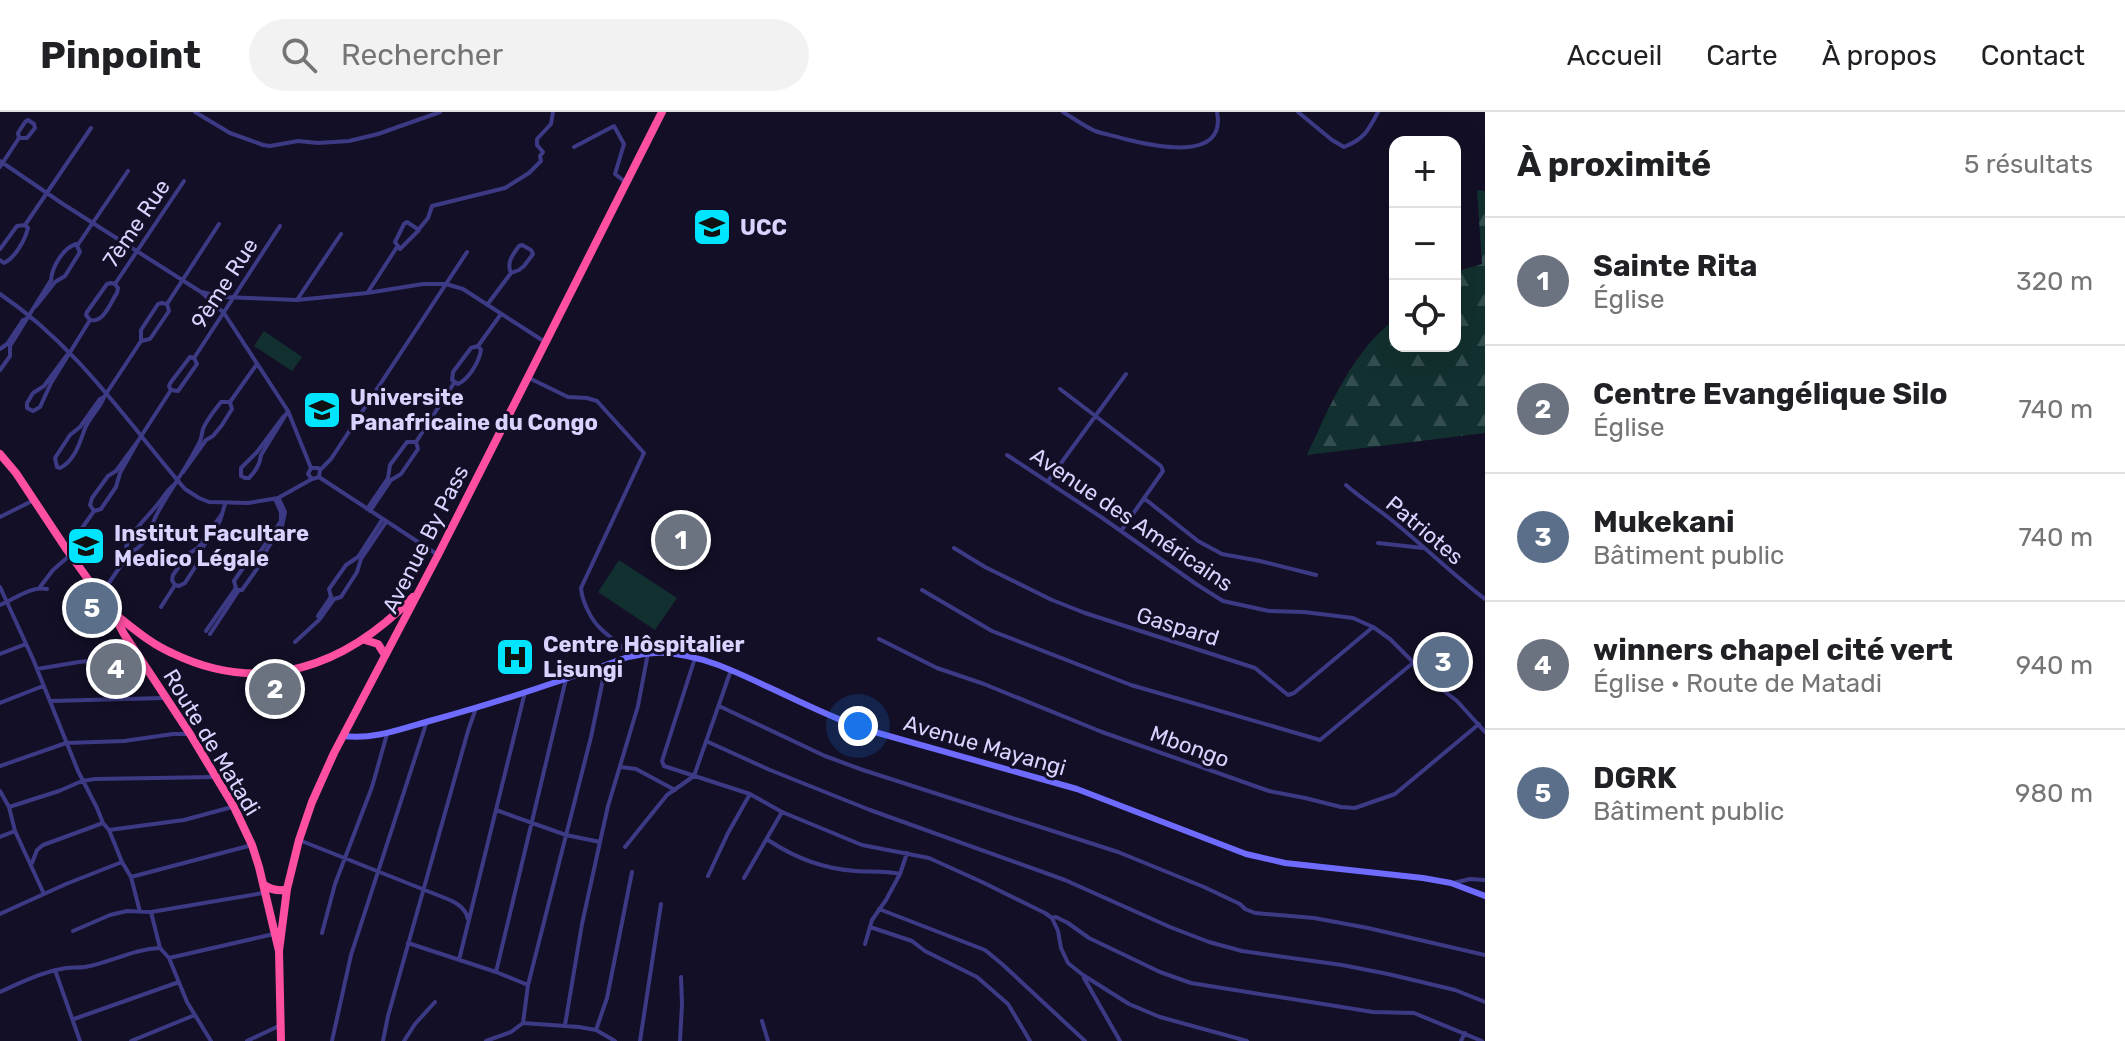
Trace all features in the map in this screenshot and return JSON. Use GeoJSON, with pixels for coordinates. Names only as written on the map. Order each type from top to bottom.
{"type":"FeatureCollection","features":[{"type":"Feature","properties":{"kind":"highway","name":"Avenue By Pass"},"geometry":{"type":"LineString","coordinates":[[279,951],[287,889],[312,802],[662,112]]}},
{"type":"Feature","properties":{"kind":"highway","name":"Route de Matadi"},"geometry":{"type":"LineString","coordinates":[[0,454],[113,614],[234,807],[252,845],[279,951],[281,1041]]}},
{"type":"Feature","properties":{"kind":"highway"},"geometry":{"type":"LineString","coordinates":[[113,614],[173,654],[205,665],[250,673],[295,669],[343,653],[365,640],[419,591]]}},
{"type":"Feature","properties":{"kind":"highway"},"geometry":{"type":"LineString","coordinates":[[365,640],[378,644],[385,655]]}},
{"type":"Feature","properties":{"kind":"highway"},"geometry":{"type":"LineString","coordinates":[[265,889],[287,889]]}},
{"type":"Feature","properties":{"kind":"street"},"geometry":{"type":"LineString","coordinates":[[195,112],[230,133],[270,146],[298,141],[349,141],[440,112]]}},
{"type":"Feature","properties":{"kind":"street"},"geometry":{"type":"LineString","coordinates":[[397,247],[403,247],[419,229],[428,218],[432,206],[505,188],[529,173],[541,161],[543,152],[537,145],[537,139],[551,124],[553,112]]}},
{"type":"Feature","properties":{"kind":"street"},"geometry":{"type":"LineString","coordinates":[[1063,112],[1095,131],[1154,146],[1194,147],[1213,137],[1218,127],[1217,112]]}},
{"type":"Feature","properties":{"kind":"street"},"geometry":{"type":"LineString","coordinates":[[1298,112],[1344,147],[1358,141],[1369,130],[1378,112]]}},
{"type":"Feature","properties":{"kind":"street"},"geometry":{"type":"LineString","coordinates":[[19,138],[27,138],[35,128],[34,124],[28,120],[25,122],[18,133],[19,138],[1,164],[201,292],[224,313],[286,413],[311,468]]}},
{"type":"Feature","properties":{"kind":"street"},"geometry":{"type":"LineString","coordinates":[[574,147],[614,126],[624,144],[615,174],[626,182]]}},
{"type":"Feature","properties":{"kind":"street"},"geometry":{"type":"LineString","coordinates":[[0,249],[17,226],[25,225],[91,128]]}},
{"type":"Feature","properties":{"kind":"street"},"geometry":{"type":"LineString","coordinates":[[77,246],[128,171]]}},
{"type":"Feature","properties":{"kind":"street","name":"7ème Rue"},"geometry":{"type":"LineString","coordinates":[[115,284],[184,181]]}},
{"type":"Feature","properties":{"kind":"street"},"geometry":{"type":"LineString","coordinates":[[367,293],[397,247],[396,239],[404,224],[411,223],[419,229]]}},
{"type":"Feature","properties":{"kind":"street"},"geometry":{"type":"LineString","coordinates":[[167,304],[219,224]]}},
{"type":"Feature","properties":{"kind":"street"},"geometry":{"type":"LineString","coordinates":[[0,262],[8,262],[12,258],[26,235],[28,228],[25,225]]}},
{"type":"Feature","properties":{"kind":"street","name":"9ème Rue"},"geometry":{"type":"LineString","coordinates":[[194,358],[280,226]]}},
{"type":"Feature","properties":{"kind":"street"},"geometry":{"type":"LineString","coordinates":[[297,300],[341,234]]}},
{"type":"Feature","properties":{"kind":"street"},"geometry":{"type":"LineString","coordinates":[[53,281],[52,270],[69,246],[77,246]]}},
{"type":"Feature","properties":{"kind":"street"},"geometry":{"type":"LineString","coordinates":[[0,349],[9,345],[53,281],[65,276],[80,252],[77,246]]}},
{"type":"Feature","properties":{"kind":"street"},"geometry":{"type":"LineString","coordinates":[[487,305],[511,273],[524,266],[533,254],[531,250],[519,246],[511,258],[511,273]]}},
{"type":"Feature","properties":{"kind":"street"},"geometry":{"type":"LineString","coordinates":[[319,477],[320,470],[331,459],[467,252]]}},
{"type":"Feature","properties":{"kind":"street"},"geometry":{"type":"LineString","coordinates":[[107,284],[115,284],[117,293],[100,319],[90,320],[87,312],[107,284]]}},
{"type":"Feature","properties":{"kind":"street"},"geometry":{"type":"LineString","coordinates":[[201,292],[222,297],[297,300],[423,284],[446,284],[463,289],[545,342]]}},
{"type":"Feature","properties":{"kind":"street"},"geometry":{"type":"LineString","coordinates":[[0,294],[68,353],[185,489],[199,498],[214,503],[248,503],[276,498],[319,477],[438,555]]}},
{"type":"Feature","properties":{"kind":"street"},"geometry":{"type":"LineString","coordinates":[[82,429],[82,442],[67,465],[57,467],[55,458],[70,435],[82,429],[106,394],[141,341],[141,330],[158,304],[167,304]]}},
{"type":"Feature","properties":{"kind":"street"},"geometry":{"type":"LineString","coordinates":[[141,341],[150,339],[169,311],[167,304]]}},
{"type":"Feature","properties":{"kind":"street"},"geometry":{"type":"LineString","coordinates":[[454,383],[453,372],[471,348],[478,346],[501,314]]}},
{"type":"Feature","properties":{"kind":"street"},"geometry":{"type":"LineString","coordinates":[[46,388],[33,393],[27,403],[30,411],[40,407],[46,388],[90,320]]}},
{"type":"Feature","properties":{"kind":"street"},"geometry":{"type":"LineString","coordinates":[[0,370],[10,356],[9,345]]}},
{"type":"Feature","properties":{"kind":"street"},"geometry":{"type":"LineString","coordinates":[[454,383],[464,381],[472,370],[481,354],[478,346]]}},
{"type":"Feature","properties":{"kind":"street"},"geometry":{"type":"LineString","coordinates":[[40,587],[69,552],[94,511],[101,509],[109,498],[116,487],[118,472],[171,390],[171,382],[186,359],[194,358],[197,364],[178,391],[171,390]]}},
{"type":"Feature","properties":{"kind":"street"},"geometry":{"type":"LineString","coordinates":[[230,402],[257,364]]}},
{"type":"Feature","properties":{"kind":"street"},"geometry":{"type":"LineString","coordinates":[[1048,481],[1126,374]]}},
{"type":"Feature","properties":{"kind":"street"},"geometry":{"type":"LineString","coordinates":[[527,377],[568,397],[597,401],[644,453],[581,588],[598,627],[622,646],[628,657]]}},
{"type":"Feature","properties":{"kind":"street"},"geometry":{"type":"LineString","coordinates":[[369,510],[390,479],[401,474],[418,449],[416,442],[454,383]]}},
{"type":"Feature","properties":{"kind":"street"},"geometry":{"type":"LineString","coordinates":[[1060,389],[1161,466],[1162,475],[1121,531]]}},
{"type":"Feature","properties":{"kind":"street"},"geometry":{"type":"LineString","coordinates":[[130,552],[126,547],[128,541],[141,522],[153,515],[170,487],[187,469],[204,438],[203,428],[221,402],[230,402]]}},
{"type":"Feature","properties":{"kind":"street"},"geometry":{"type":"LineString","coordinates":[[204,438],[213,436],[222,425],[232,409],[230,402]]}},
{"type":"Feature","properties":{"kind":"street"},"geometry":{"type":"LineString","coordinates":[[259,454],[261,461],[253,474],[249,478],[241,476],[241,468],[259,454],[286,413]]}},
{"type":"Feature","properties":{"kind":"street"},"geometry":{"type":"LineString","coordinates":[[390,479],[390,465],[407,442],[416,442]]}},
{"type":"Feature","properties":{"kind":"street","name":"Avenue des Américains"},"geometry":{"type":"LineString","coordinates":[[1007,455],[1223,601],[1269,611],[1353,618],[1373,627],[1457,701],[1485,732]]}},
{"type":"Feature","properties":{"kind":"street"},"geometry":{"type":"LineString","coordinates":[[311,468],[320,470]]}},
{"type":"Feature","properties":{"kind":"street"},"geometry":{"type":"LineString","coordinates":[[311,468],[308,474],[312,479]]}},
{"type":"Feature","properties":{"kind":"street"},"geometry":{"type":"LineString","coordinates":[[94,511],[90,505],[92,498],[108,476],[118,472]]}},
{"type":"Feature","properties":{"kind":"street","name":"Patriotes"},"geometry":{"type":"LineString","coordinates":[[1346,485],[1485,599]]}},
{"type":"Feature","properties":{"kind":"street"},"geometry":{"type":"LineString","coordinates":[[237,589],[234,581],[252,555],[262,553],[283,521],[285,512],[276,498]]}},
{"type":"Feature","properties":{"kind":"street"},"geometry":{"type":"LineString","coordinates":[[1145,499],[1198,541],[1222,554],[1316,575]]}},
{"type":"Feature","properties":{"kind":"street"},"geometry":{"type":"LineString","coordinates":[[0,517],[35,500]]}},
{"type":"Feature","properties":{"kind":"street"},"geometry":{"type":"LineString","coordinates":[[175,585],[173,575],[188,554],[199,549],[220,521],[225,503]]}},
{"type":"Feature","properties":{"kind":"street"},"geometry":{"type":"LineString","coordinates":[[100,596],[130,552],[140,546],[153,526],[153,515]]}},
{"type":"Feature","properties":{"kind":"street"},"geometry":{"type":"LineString","coordinates":[[318,616],[332,598],[341,597],[357,572],[357,562],[384,521]]}},
{"type":"Feature","properties":{"kind":"street"},"geometry":{"type":"LineString","coordinates":[[1378,543],[1426,548]]}},
{"type":"Feature","properties":{"kind":"street","name":"Gaspard"},"geometry":{"type":"LineString","coordinates":[[954,548],[985,567],[1085,613],[1255,668],[1288,695],[1373,627]]}},
{"type":"Feature","properties":{"kind":"street"},"geometry":{"type":"LineString","coordinates":[[175,585],[185,583],[199,561],[199,549]]}},
{"type":"Feature","properties":{"kind":"street"},"geometry":{"type":"LineString","coordinates":[[237,589],[242,590],[264,559],[262,553]]}},
{"type":"Feature","properties":{"kind":"street"},"geometry":{"type":"LineString","coordinates":[[295,642],[319,620],[332,598],[329,589],[346,565],[357,562]]}},
{"type":"Feature","properties":{"kind":"street"},"geometry":{"type":"LineString","coordinates":[[161,607],[175,585]]}},
{"type":"Feature","properties":{"kind":"street"},"geometry":{"type":"LineString","coordinates":[[0,587],[82,781],[131,877],[140,912]]}},
{"type":"Feature","properties":{"kind":"street"},"geometry":{"type":"LineString","coordinates":[[0,605],[30,590],[40,587],[47,589]]}},
{"type":"Feature","properties":{"kind":"street"},"geometry":{"type":"LineString","coordinates":[[208,633],[237,589]]}},
{"type":"Feature","properties":{"kind":"street","name":"Mbongo"},"geometry":{"type":"LineString","coordinates":[[922,590],[992,631],[1117,680],[1320,740],[1414,662]]}},
{"type":"Feature","properties":{"kind":"street"},"geometry":{"type":"LineString","coordinates":[[72,625],[113,614]]}},
{"type":"Feature","properties":{"kind":"street","name":"Mbongo"},"geometry":{"type":"LineString","coordinates":[[879,639],[937,668],[1102,732],[1269,791],[1341,807],[1355,808],[1395,794],[1479,724]]}},
{"type":"Feature","properties":{"kind":"street"},"geometry":{"type":"LineString","coordinates":[[0,654],[26,644]]}},
{"type":"Feature","properties":{"kind":"street"},"geometry":{"type":"LineString","coordinates":[[565,1025],[582,924],[608,806],[638,706],[648,653]]}},
{"type":"Feature","properties":{"kind":"street","name":"Avenue Mayangi"},"geometry":{"type":"LineString","coordinates":[[343,736],[357,738],[387,734],[628,657],[648,653],[679,655],[731,670],[864,729],[1077,789],[1246,854],[1285,863],[1407,875],[1451,883],[1485,896]]}},
{"type":"Feature","properties":{"kind":"street"},"geometry":{"type":"LineString","coordinates":[[37,669],[139,656]]}},
{"type":"Feature","properties":{"kind":"street"},"geometry":{"type":"LineString","coordinates":[[695,658],[662,764],[664,766],[750,794],[782,812],[862,845],[929,858],[1052,918],[1056,917],[1089,938],[1160,972],[1191,983],[1373,1012],[1414,1013],[1482,1041]]}},
{"type":"Feature","properties":{"kind":"street"},"geometry":{"type":"LineString","coordinates":[[523,1023],[528,985],[591,737],[606,665]]}},
{"type":"Feature","properties":{"kind":"street"},"geometry":{"type":"LineString","coordinates":[[625,847],[661,802],[694,776],[731,670]]}},
{"type":"Feature","properties":{"kind":"street"},"geometry":{"type":"LineString","coordinates":[[496,972],[567,678]]}},
{"type":"Feature","properties":{"kind":"street"},"geometry":{"type":"LineString","coordinates":[[0,703],[44,686]]}},
{"type":"Feature","properties":{"kind":"street"},"geometry":{"type":"LineString","coordinates":[[459,960],[525,692]]}},
{"type":"Feature","properties":{"kind":"street"},"geometry":{"type":"LineString","coordinates":[[50,701],[165,697]]}},
{"type":"Feature","properties":{"kind":"street"},"geometry":{"type":"LineString","coordinates":[[719,706],[825,756],[1118,852],[1204,887],[1255,913],[1328,921],[1485,955]]}},
{"type":"Feature","properties":{"kind":"street"},"geometry":{"type":"LineString","coordinates":[[383,1041],[476,708]]}},
{"type":"Feature","properties":{"kind":"street"},"geometry":{"type":"LineString","coordinates":[[332,1041],[351,955],[427,721]]}},
{"type":"Feature","properties":{"kind":"street"},"geometry":{"type":"LineString","coordinates":[[0,766],[66,743],[190,734]]}},
{"type":"Feature","properties":{"kind":"street"},"geometry":{"type":"LineString","coordinates":[[322,933],[335,884],[372,787],[387,734]]}},
{"type":"Feature","properties":{"kind":"street"},"geometry":{"type":"LineString","coordinates":[[706,741],[870,810],[1065,880],[1209,942],[1285,959],[1342,965],[1402,977],[1455,990],[1485,1002]]}},
{"type":"Feature","properties":{"kind":"street"},"geometry":{"type":"LineString","coordinates":[[621,767],[636,769],[675,790]]}},
{"type":"Feature","properties":{"kind":"street"},"geometry":{"type":"LineString","coordinates":[[9,807],[95,779],[217,777]]}},
{"type":"Feature","properties":{"kind":"street"},"geometry":{"type":"LineString","coordinates":[[0,791],[44,894]]}},
{"type":"Feature","properties":{"kind":"street"},"geometry":{"type":"LineString","coordinates":[[708,876],[750,794]]}},
{"type":"Feature","properties":{"kind":"street"},"geometry":{"type":"LineString","coordinates":[[109,830],[184,820],[234,807]]}},
{"type":"Feature","properties":{"kind":"street"},"geometry":{"type":"LineString","coordinates":[[496,810],[566,835],[600,842]]}},
{"type":"Feature","properties":{"kind":"street"},"geometry":{"type":"LineString","coordinates":[[744,878],[782,812]]}},
{"type":"Feature","properties":{"kind":"street"},"geometry":{"type":"LineString","coordinates":[[32,866],[37,850],[43,845],[103,823]]}},
{"type":"Feature","properties":{"kind":"street"},"geometry":{"type":"LineString","coordinates":[[0,837],[15,831]]}},
{"type":"Feature","properties":{"kind":"street"},"geometry":{"type":"LineString","coordinates":[[299,840],[459,905],[465,910],[468,922]]}},
{"type":"Feature","properties":{"kind":"street"},"geometry":{"type":"LineString","coordinates":[[768,840],[823,867],[900,874]]}},
{"type":"Feature","properties":{"kind":"street"},"geometry":{"type":"LineString","coordinates":[[131,877],[252,845]]}},
{"type":"Feature","properties":{"kind":"street"},"geometry":{"type":"LineString","coordinates":[[865,944],[870,927],[900,874],[907,853]]}},
{"type":"Feature","properties":{"kind":"street"},"geometry":{"type":"LineString","coordinates":[[0,914],[122,862]]}},
{"type":"Feature","properties":{"kind":"street"},"geometry":{"type":"LineString","coordinates":[[596,1030],[607,998],[632,872]]}},
{"type":"Feature","properties":{"kind":"street"},"geometry":{"type":"LineString","coordinates":[[1451,883],[1485,880]]}},
{"type":"Feature","properties":{"kind":"street"},"geometry":{"type":"LineString","coordinates":[[73,931],[127,911],[151,912],[265,889]]}},
{"type":"Feature","properties":{"kind":"street"},"geometry":{"type":"LineString","coordinates":[[640,1041],[661,904]]}},
{"type":"Feature","properties":{"kind":"street"},"geometry":{"type":"LineString","coordinates":[[879,909],[985,950],[1085,1041]]}},
{"type":"Feature","properties":{"kind":"street"},"geometry":{"type":"LineString","coordinates":[[151,912],[160,948],[169,958],[195,1015],[211,1041]]}},
{"type":"Feature","properties":{"kind":"street"},"geometry":{"type":"LineString","coordinates":[[1052,918],[1068,963],[1083,975],[1129,1004],[1160,1017],[1247,1041]]}},
{"type":"Feature","properties":{"kind":"street"},"geometry":{"type":"LineString","coordinates":[[870,927],[919,944],[925,951],[977,977],[1008,1004],[1030,1041]]}},
{"type":"Feature","properties":{"kind":"street"},"geometry":{"type":"LineString","coordinates":[[169,958],[274,934]]}},
{"type":"Feature","properties":{"kind":"street"},"geometry":{"type":"LineString","coordinates":[[408,943],[528,985]]}},
{"type":"Feature","properties":{"kind":"street"},"geometry":{"type":"LineString","coordinates":[[0,992],[26,979],[55,970],[84,968],[160,948]]}},
{"type":"Feature","properties":{"kind":"street"},"geometry":{"type":"LineString","coordinates":[[55,970],[80,1041]]}},
{"type":"Feature","properties":{"kind":"street"},"geometry":{"type":"LineString","coordinates":[[1083,975],[1120,1040]]}},
{"type":"Feature","properties":{"kind":"street"},"geometry":{"type":"LineString","coordinates":[[680,1041],[681,977]]}},
{"type":"Feature","properties":{"kind":"street"},"geometry":{"type":"LineString","coordinates":[[74,1019],[179,982]]}},
{"type":"Feature","properties":{"kind":"street"},"geometry":{"type":"LineString","coordinates":[[404,1041],[435,1002]]}},
{"type":"Feature","properties":{"kind":"street"},"geometry":{"type":"LineString","coordinates":[[131,1041],[195,1015]]}},
{"type":"Feature","properties":{"kind":"street"},"geometry":{"type":"LineString","coordinates":[[762,1021],[768,1041]]}},
{"type":"Feature","properties":{"kind":"street"},"geometry":{"type":"LineString","coordinates":[[486,1041],[511,1032],[523,1023],[596,1030],[615,1041]]}},
{"type":"Feature","properties":{"kind":"street"},"geometry":{"type":"LineString","coordinates":[[247,1041],[281,1025]]}},
{"type":"Feature","properties":{"kind":"street"},"geometry":{"type":"LineString","coordinates":[[1461,1041],[1465,1033]]}},
{"type":"Feature","properties":{"kind":"green space"},"geometry":{"type":"Polygon","coordinates":[[[1477,190],[1485,191],[1485,433],[1307,455],[1343,381],[1366,348],[1389,325],[1389,352],[1461,352],[1461,271],[1482,264],[1477,190]]]}},
{"type":"Feature","properties":{"kind":"green space"},"geometry":{"type":"Polygon","coordinates":[[[264,331],[302,357],[292,371],[254,346],[264,331]]]}},
{"type":"Feature","properties":{"kind":"green space"},"geometry":{"type":"Polygon","coordinates":[[[619,560],[677,598],[655,630],[598,592],[619,560]]]}},
{"type":"Feature","properties":{"kind":"place","name":"UCC"},"geometry":{"type":"Point","coordinates":[712,227]}},
{"type":"Feature","properties":{"kind":"place","name":"Universite Panafricaine du Congo"},"geometry":{"type":"Point","coordinates":[322,410]}},
{"type":"Feature","properties":{"kind":"place","name":"Sainte Rita"},"geometry":{"type":"Point","coordinates":[681,540]}},
{"type":"Feature","properties":{"kind":"place","name":"Institut Facultare Medico Légale"},"geometry":{"type":"Point","coordinates":[86,546]}},
{"type":"Feature","properties":{"kind":"place","name":"DGRK"},"geometry":{"type":"Point","coordinates":[92,608]}},
{"type":"Feature","properties":{"kind":"place","name":"Centre Hôspitalier Lisungi"},"geometry":{"type":"Point","coordinates":[515,657]}},
{"type":"Feature","properties":{"kind":"place","name":"Mukekani"},"geometry":{"type":"Point","coordinates":[1443,662]}},
{"type":"Feature","properties":{"kind":"place","name":"winners chapel cité vert"},"geometry":{"type":"Point","coordinates":[116,669]}},
{"type":"Feature","properties":{"kind":"place","name":"Centre Evangélique Silo"},"geometry":{"type":"Point","coordinates":[275,689]}}]}
